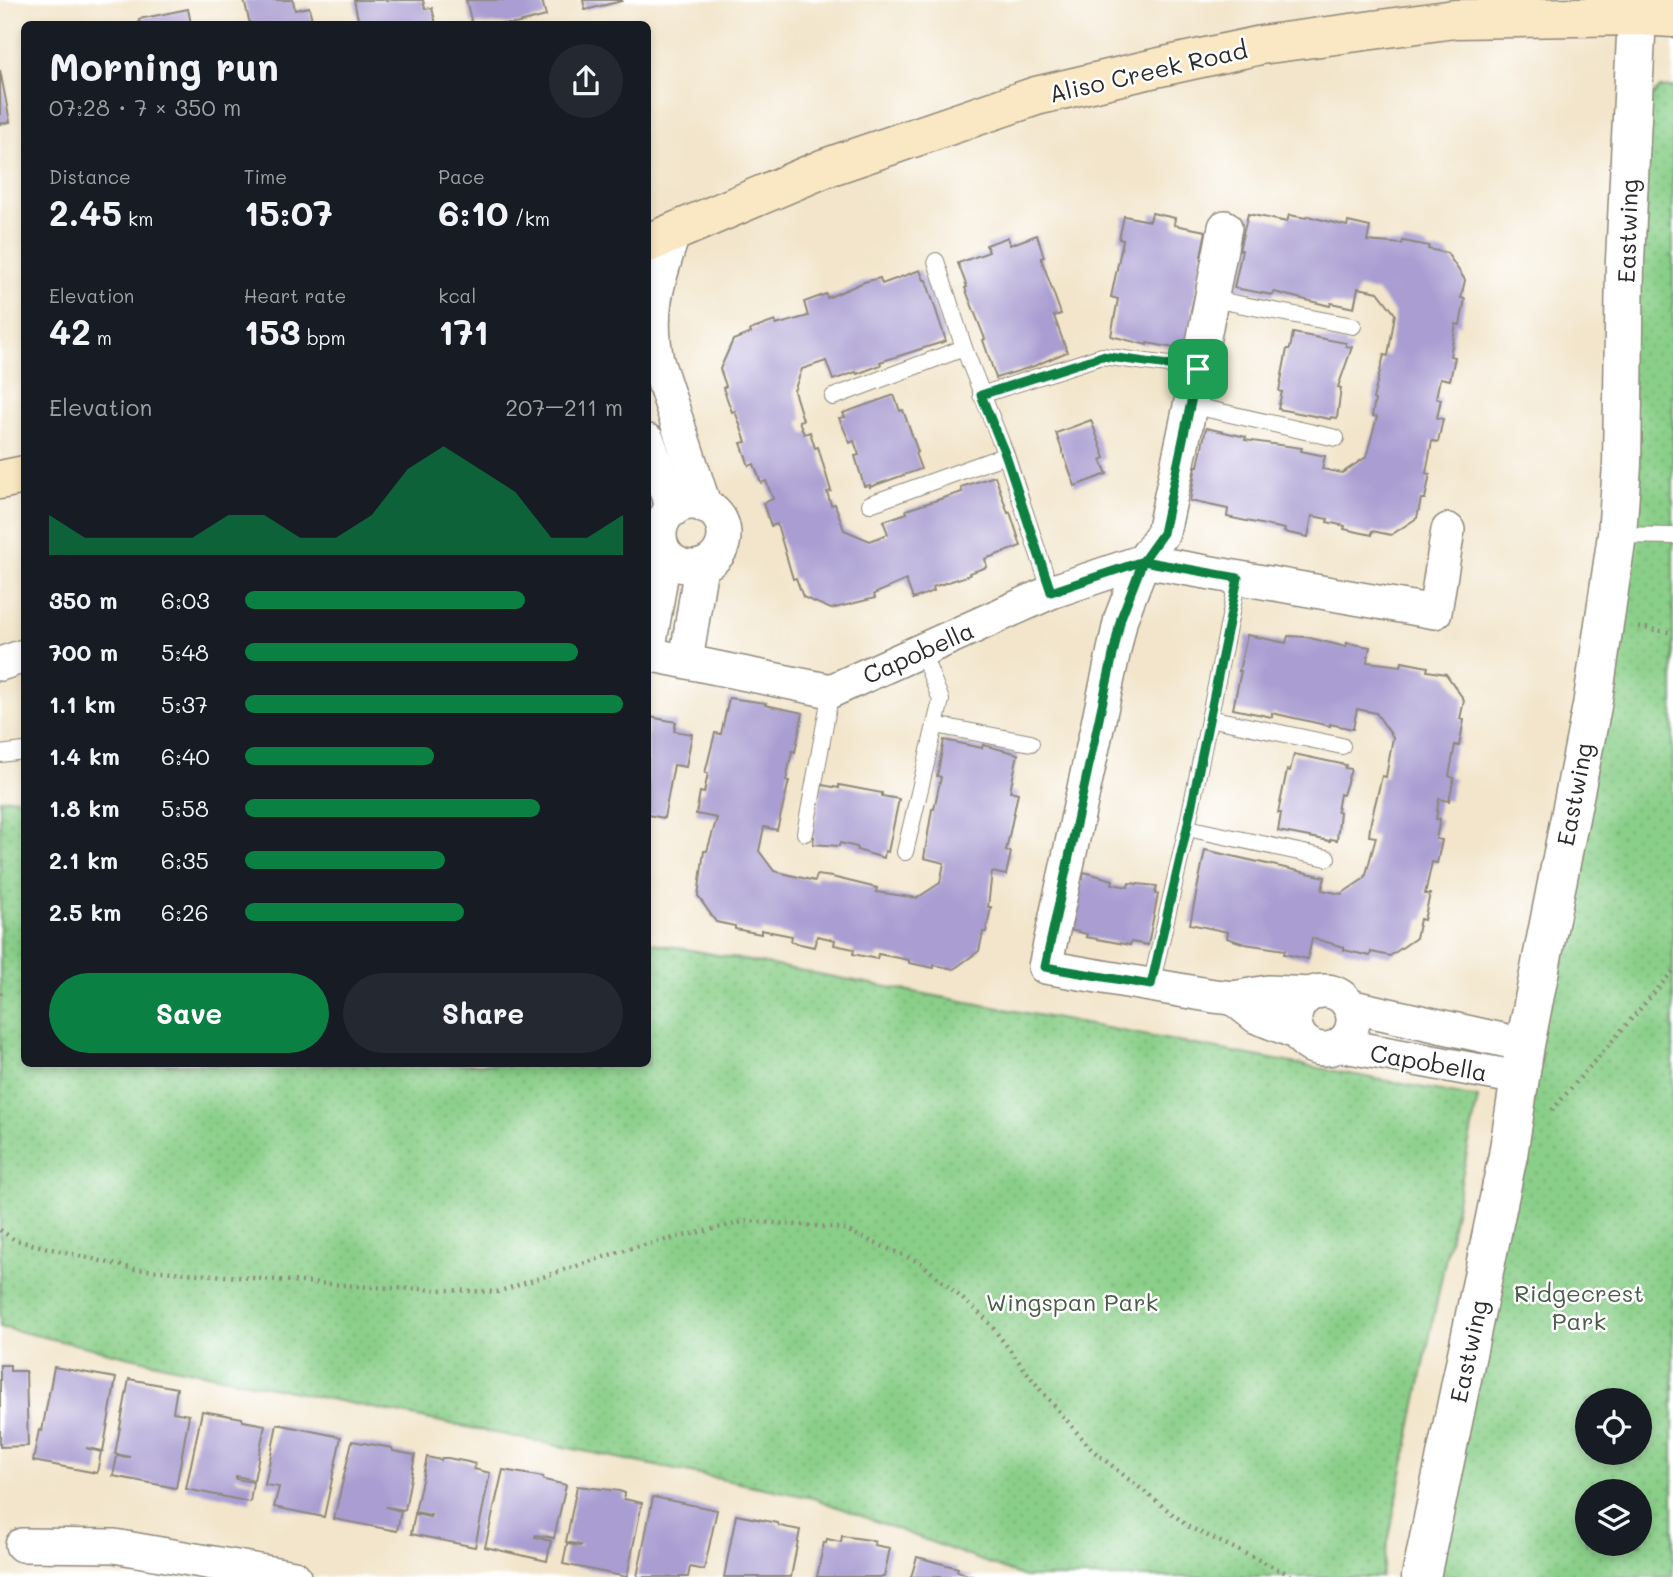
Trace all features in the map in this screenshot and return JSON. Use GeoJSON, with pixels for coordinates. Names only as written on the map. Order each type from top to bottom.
{"type":"FeatureCollection","features":[{"type":"Feature","properties":{"kind":"main road","name":"Aliso Creek Road"},"geometry":{"type":"LineString","coordinates":[[661,237],[825,168],[1037,96],[1151,69],[1261,45],[1455,19],[1649,11]]}},
{"type":"Feature","properties":{"kind":"main road"},"geometry":{"type":"LineString","coordinates":[[0,480],[21,476]]}},
{"type":"Feature","properties":{"kind":"street","name":"Eastwing"},"geometry":{"type":"LineString","coordinates":[[1421,1577],[1508,1155],[1522,1062],[1592,706],[1617,535],[1622,465],[1625,260],[1649,11]]}},
{"type":"Feature","properties":{"kind":"street","name":"Capobella"},"geometry":{"type":"LineString","coordinates":[[1224,227],[1212,299],[1163,533],[1143,561],[1121,618],[1045,967],[1233,998],[1269,992],[1320,992],[1336,995],[1349,1006],[1522,1062]]}},
{"type":"Feature","properties":{"kind":"street"},"geometry":{"type":"LineString","coordinates":[[661,237],[654,292],[653,340],[657,361],[705,506],[719,519],[724,537],[717,555],[701,566],[682,565],[666,553]]}},
{"type":"Feature","properties":{"kind":"street"},"geometry":{"type":"LineString","coordinates":[[651,449],[673,510],[689,504],[705,506]]}},
{"type":"Feature","properties":{"kind":"street","name":"Capobella"},"geometry":{"type":"LineString","coordinates":[[651,637],[666,553],[660,538],[661,530],[673,510]]}},
{"type":"Feature","properties":{"kind":"street","name":"Capobella"},"geometry":{"type":"LineString","coordinates":[[651,655],[831,691],[1051,592],[1143,561],[1435,612],[1448,530]]}},
{"type":"Feature","properties":{"kind":"street"},"geometry":{"type":"LineString","coordinates":[[687,661],[701,566]]}},
{"type":"Feature","properties":{"kind":"street"},"geometry":{"type":"LineString","coordinates":[[0,664],[21,657]]}},
{"type":"Feature","properties":{"kind":"street"},"geometry":{"type":"LineString","coordinates":[[1298,1033],[1295,1015],[1304,999],[1312,994]]}},
{"type":"Feature","properties":{"kind":"street","name":"Capobella"},"geometry":{"type":"LineString","coordinates":[[1233,998],[1257,1017],[1298,1033],[1311,1046],[1320,1049],[1339,1045],[1522,1062]]}},
{"type":"Feature","properties":{"kind":"street","name":"Capobella"},"geometry":{"type":"LineString","coordinates":[[1339,1045],[1346,1039],[1353,1023],[1349,1006]]}},
{"type":"Feature","properties":{"kind":"street"},"geometry":{"type":"LineString","coordinates":[[22,1545],[114,1546],[294,1577]]}},
{"type":"Feature","properties":{"kind":"lane"},"geometry":{"type":"LineString","coordinates":[[936,261],[964,348],[1006,456],[1051,592]]}},
{"type":"Feature","properties":{"kind":"lane"},"geometry":{"type":"LineString","coordinates":[[1212,299],[1353,326]]}},
{"type":"Feature","properties":{"kind":"lane"},"geometry":{"type":"LineString","coordinates":[[833,397],[964,348]]}},
{"type":"Feature","properties":{"kind":"lane"},"geometry":{"type":"LineString","coordinates":[[981,395],[1102,356],[1198,369]]}},
{"type":"Feature","properties":{"kind":"lane"},"geometry":{"type":"LineString","coordinates":[[1190,405],[1336,438]]}},
{"type":"Feature","properties":{"kind":"lane"},"geometry":{"type":"LineString","coordinates":[[870,504],[1006,456]]}},
{"type":"Feature","properties":{"kind":"lane"},"geometry":{"type":"LineString","coordinates":[[1617,535],[1673,536]]}},
{"type":"Feature","properties":{"kind":"lane"},"geometry":{"type":"LineString","coordinates":[[1151,985],[1187,828],[1238,578]]}},
{"type":"Feature","properties":{"kind":"lane"},"geometry":{"type":"LineString","coordinates":[[905,852],[941,700],[921,650]]}},
{"type":"Feature","properties":{"kind":"lane"},"geometry":{"type":"LineString","coordinates":[[805,833],[831,691]]}},
{"type":"Feature","properties":{"kind":"lane"},"geometry":{"type":"LineString","coordinates":[[1209,718],[1342,746]]}},
{"type":"Feature","properties":{"kind":"lane"},"geometry":{"type":"LineString","coordinates":[[935,725],[1031,743]]}},
{"type":"Feature","properties":{"kind":"lane"},"geometry":{"type":"LineString","coordinates":[[0,754],[21,751]]}},
{"type":"Feature","properties":{"kind":"lane"},"geometry":{"type":"LineString","coordinates":[[1187,828],[1327,858]]}},
{"type":"Feature","properties":{"kind":"path"},"geometry":{"type":"LineString","coordinates":[[1508,1155],[1553,1109],[1673,971]]}},
{"type":"Feature","properties":{"kind":"path"},"geometry":{"type":"LineString","coordinates":[[0,1230],[15,1240],[134,1269],[369,1287],[497,1292],[631,1248],[748,1220],[841,1228],[921,1263],[986,1319],[1092,1450],[1189,1527],[1295,1577]]}},
{"type":"Feature","properties":{"kind":"green space","name":"Ridgecrest Park"},"geometry":{"type":"Polygon","coordinates":[[[1673,87],[1673,1577],[1432,1577],[1597,712],[1629,121],[1660,88],[1673,87]]]}},
{"type":"Feature","properties":{"kind":"green space","name":"Wingspan Park"},"geometry":{"type":"Polygon","coordinates":[[[21,798],[21,1067],[651,1067],[651,943],[1478,1098],[1381,1577],[1025,1577],[813,1498],[178,1368],[0,1327],[0,799],[21,798]]]}},
{"type":"Feature","properties":{"kind":"building"},"geometry":{"type":"Polygon","coordinates":[[[244,0],[293,0],[295,10],[309,7],[312,21],[249,21],[244,0]]]}},
{"type":"Feature","properties":{"kind":"building"},"geometry":{"type":"Polygon","coordinates":[[[354,0],[423,0],[425,9],[432,8],[435,21],[358,21],[354,0]]]}},
{"type":"Feature","properties":{"kind":"building"},"geometry":{"type":"Polygon","coordinates":[[[466,0],[542,0],[546,16],[527,21],[471,21],[466,0]]]}},
{"type":"Feature","properties":{"kind":"building"},"geometry":{"type":"Polygon","coordinates":[[[583,0],[622,0],[622,1],[585,10],[583,0]]]}},
{"type":"Feature","properties":{"kind":"building"},"geometry":{"type":"Polygon","coordinates":[[[188,9],[190,21],[139,21],[188,9]]]}},
{"type":"Feature","properties":{"kind":"building"},"geometry":{"type":"Polygon","coordinates":[[[0,70],[10,122],[0,124],[0,70]]]}},
{"type":"Feature","properties":{"kind":"building"},"geometry":{"type":"Polygon","coordinates":[[[1152,213],[1175,218],[1174,225],[1206,231],[1201,256],[1204,256],[1191,311],[1194,311],[1186,350],[1147,345],[1111,336],[1118,299],[1111,297],[1123,240],[1119,239],[1124,216],[1150,221],[1152,213]]]}},
{"type":"Feature","properties":{"kind":"building"},"geometry":{"type":"Polygon","coordinates":[[[1248,214],[1287,222],[1289,215],[1307,216],[1347,226],[1348,222],[1370,227],[1367,241],[1402,244],[1403,241],[1447,253],[1465,280],[1460,325],[1456,324],[1450,356],[1455,357],[1450,380],[1440,378],[1436,398],[1441,399],[1437,418],[1443,419],[1438,442],[1432,441],[1426,473],[1430,474],[1425,499],[1421,499],[1417,518],[1391,535],[1372,531],[1372,535],[1344,529],[1345,526],[1327,522],[1328,519],[1312,516],[1308,537],[1284,532],[1285,529],[1227,517],[1228,509],[1190,501],[1206,428],[1246,437],[1245,440],[1302,448],[1301,451],[1325,456],[1322,469],[1342,473],[1366,457],[1377,417],[1372,416],[1373,399],[1384,355],[1388,356],[1395,314],[1378,292],[1358,288],[1354,308],[1331,303],[1330,306],[1274,292],[1273,295],[1234,288],[1242,250],[1239,250],[1248,214]]]}},
{"type":"Feature","properties":{"kind":"building"},"geometry":{"type":"Polygon","coordinates":[[[1037,235],[1044,257],[1041,258],[1061,314],[1054,316],[1067,352],[996,378],[958,263],[989,252],[986,245],[1008,237],[1010,245],[1037,235]]]}},
{"type":"Feature","properties":{"kind":"building"},"geometry":{"type":"Polygon","coordinates":[[[920,270],[926,280],[946,341],[880,362],[881,365],[857,374],[856,372],[833,380],[826,361],[802,369],[794,391],[803,420],[799,421],[804,434],[810,432],[815,448],[818,447],[831,491],[827,492],[831,505],[835,504],[844,530],[870,541],[888,534],[883,521],[907,513],[906,510],[962,492],[961,487],[995,476],[1021,546],[985,559],[987,567],[933,587],[934,591],[913,599],[906,580],[874,594],[875,598],[831,609],[803,597],[796,578],[793,579],[777,524],[771,526],[763,503],[773,499],[766,481],[761,483],[754,464],[749,466],[741,443],[746,442],[723,388],[726,386],[720,369],[733,340],[751,333],[750,330],[775,321],[776,325],[808,316],[804,302],[826,294],[827,298],[880,278],[882,284],[920,270]]]}},
{"type":"Feature","properties":{"kind":"building"},"geometry":{"type":"Polygon","coordinates":[[[1293,333],[1346,343],[1346,346],[1352,347],[1338,387],[1341,388],[1337,418],[1278,409],[1287,349],[1290,349],[1293,333]]]}},
{"type":"Feature","properties":{"kind":"building"},"geometry":{"type":"Polygon","coordinates":[[[894,395],[900,411],[903,410],[921,469],[870,487],[864,486],[855,456],[859,455],[854,441],[850,443],[839,418],[845,417],[843,413],[894,395]]]}},
{"type":"Feature","properties":{"kind":"building"},"geometry":{"type":"Polygon","coordinates":[[[1091,420],[1105,458],[1101,460],[1107,474],[1075,486],[1056,433],[1091,420]]]}},
{"type":"Feature","properties":{"kind":"building"},"geometry":{"type":"Polygon","coordinates":[[[1247,635],[1286,643],[1288,636],[1306,637],[1346,647],[1347,643],[1370,647],[1367,662],[1401,666],[1402,662],[1428,667],[1427,671],[1446,674],[1464,700],[1460,719],[1464,720],[1459,746],[1455,745],[1449,776],[1454,778],[1449,801],[1439,799],[1436,819],[1440,819],[1436,839],[1442,840],[1437,863],[1432,862],[1425,894],[1430,894],[1424,920],[1420,919],[1416,938],[1390,956],[1371,952],[1370,956],[1344,950],[1344,947],[1312,938],[1308,959],[1284,954],[1285,950],[1245,944],[1227,938],[1228,932],[1190,924],[1205,850],[1325,877],[1322,890],[1341,894],[1365,878],[1376,837],[1369,836],[1371,821],[1382,776],[1386,777],[1393,737],[1376,713],[1357,709],[1353,729],[1272,713],[1272,717],[1233,709],[1247,635]]]}},
{"type":"Feature","properties":{"kind":"building"},"geometry":{"type":"Polygon","coordinates":[[[729,698],[766,703],[765,705],[803,713],[795,752],[792,751],[786,781],[789,781],[777,830],[764,827],[759,851],[774,871],[815,881],[817,875],[832,877],[877,888],[876,892],[917,898],[940,883],[944,863],[924,858],[932,809],[941,777],[937,776],[944,740],[982,748],[983,745],[1018,754],[1010,791],[1018,793],[1006,851],[1011,852],[1006,875],[992,872],[988,907],[991,907],[979,951],[954,969],[934,965],[934,968],[878,954],[877,959],[853,954],[854,949],[834,945],[835,940],[817,936],[814,947],[791,942],[792,936],[761,930],[761,934],[716,922],[698,896],[704,851],[707,851],[717,818],[696,814],[700,792],[704,793],[708,773],[705,773],[715,733],[721,734],[729,698]]]}},
{"type":"Feature","properties":{"kind":"building"},"geometry":{"type":"Polygon","coordinates":[[[651,717],[676,722],[674,731],[692,734],[686,767],[674,765],[664,818],[651,816],[651,717]]]}},
{"type":"Feature","properties":{"kind":"building"},"geometry":{"type":"Polygon","coordinates":[[[1294,754],[1346,765],[1345,768],[1351,769],[1343,795],[1340,794],[1337,840],[1278,831],[1281,813],[1278,813],[1287,770],[1290,771],[1294,754]]]}},
{"type":"Feature","properties":{"kind":"building"},"geometry":{"type":"Polygon","coordinates":[[[822,785],[839,788],[839,785],[899,799],[888,852],[885,851],[884,858],[840,843],[839,846],[813,844],[822,785]]]}},
{"type":"Feature","properties":{"kind":"building"},"geometry":{"type":"Polygon","coordinates":[[[1084,872],[1113,880],[1112,884],[1128,887],[1129,883],[1157,886],[1155,894],[1158,894],[1148,945],[1131,942],[1130,945],[1086,937],[1087,934],[1070,930],[1084,872]]]}},
{"type":"Feature","properties":{"kind":"building"},"geometry":{"type":"Polygon","coordinates":[[[0,1365],[10,1365],[10,1371],[26,1371],[28,1446],[0,1447],[0,1365]]]}},
{"type":"Feature","properties":{"kind":"building"},"geometry":{"type":"Polygon","coordinates":[[[54,1367],[116,1378],[103,1451],[86,1448],[101,1452],[97,1473],[33,1461],[39,1430],[42,1431],[54,1367]]]}},
{"type":"Feature","properties":{"kind":"building"},"geometry":{"type":"Polygon","coordinates":[[[129,1379],[177,1388],[173,1412],[189,1415],[176,1488],[113,1476],[117,1456],[130,1457],[115,1454],[129,1379]]]}},
{"type":"Feature","properties":{"kind":"building"},"geometry":{"type":"Polygon","coordinates":[[[202,1411],[265,1425],[254,1480],[236,1476],[236,1479],[253,1482],[250,1502],[186,1489],[202,1411]]]}},
{"type":"Feature","properties":{"kind":"building"},"geometry":{"type":"Polygon","coordinates":[[[277,1424],[341,1437],[324,1517],[274,1507],[279,1487],[265,1485],[277,1424]]]}},
{"type":"Feature","properties":{"kind":"building"},"geometry":{"type":"Polygon","coordinates":[[[352,1441],[415,1455],[405,1510],[386,1507],[401,1511],[397,1531],[334,1519],[352,1441]]]}},
{"type":"Feature","properties":{"kind":"building"},"geometry":{"type":"Polygon","coordinates":[[[427,1457],[468,1462],[475,1464],[474,1469],[490,1473],[475,1547],[411,1534],[415,1514],[431,1515],[415,1512],[427,1457]]]}},
{"type":"Feature","properties":{"kind":"building"},"geometry":{"type":"Polygon","coordinates":[[[503,1470],[543,1477],[544,1480],[566,1485],[554,1538],[535,1537],[551,1541],[547,1561],[485,1547],[503,1470]]]}},
{"type":"Feature","properties":{"kind":"building"},"geometry":{"type":"Polygon","coordinates":[[[577,1486],[619,1491],[625,1493],[624,1499],[642,1503],[627,1577],[563,1564],[567,1544],[581,1545],[566,1542],[577,1486]]]}},
{"type":"Feature","properties":{"kind":"building"},"geometry":{"type":"Polygon","coordinates":[[[653,1497],[717,1510],[704,1570],[690,1567],[688,1577],[637,1577],[653,1497]]]}},
{"type":"Feature","properties":{"kind":"building"},"geometry":{"type":"Polygon","coordinates":[[[736,1515],[800,1530],[791,1577],[724,1577],[736,1515]]]}},
{"type":"Feature","properties":{"kind":"building"},"geometry":{"type":"Polygon","coordinates":[[[842,1536],[870,1540],[875,1542],[874,1545],[890,1548],[884,1577],[817,1577],[824,1542],[826,1543],[827,1539],[841,1542],[842,1536]]]}},
{"type":"Feature","properties":{"kind":"building"},"geometry":{"type":"Polygon","coordinates":[[[917,1557],[958,1568],[957,1571],[974,1577],[911,1577],[917,1557]]]}},
{"type":"Feature","properties":{"kind":"route"},"geometry":{"type":"LineString","coordinates":[[1198,369],[1102,356],[981,395],[1006,456],[1051,592],[1143,561],[1238,578],[1187,828],[1151,985],[1045,967],[1121,618],[1143,561],[1163,533],[1198,369]]}}]}
